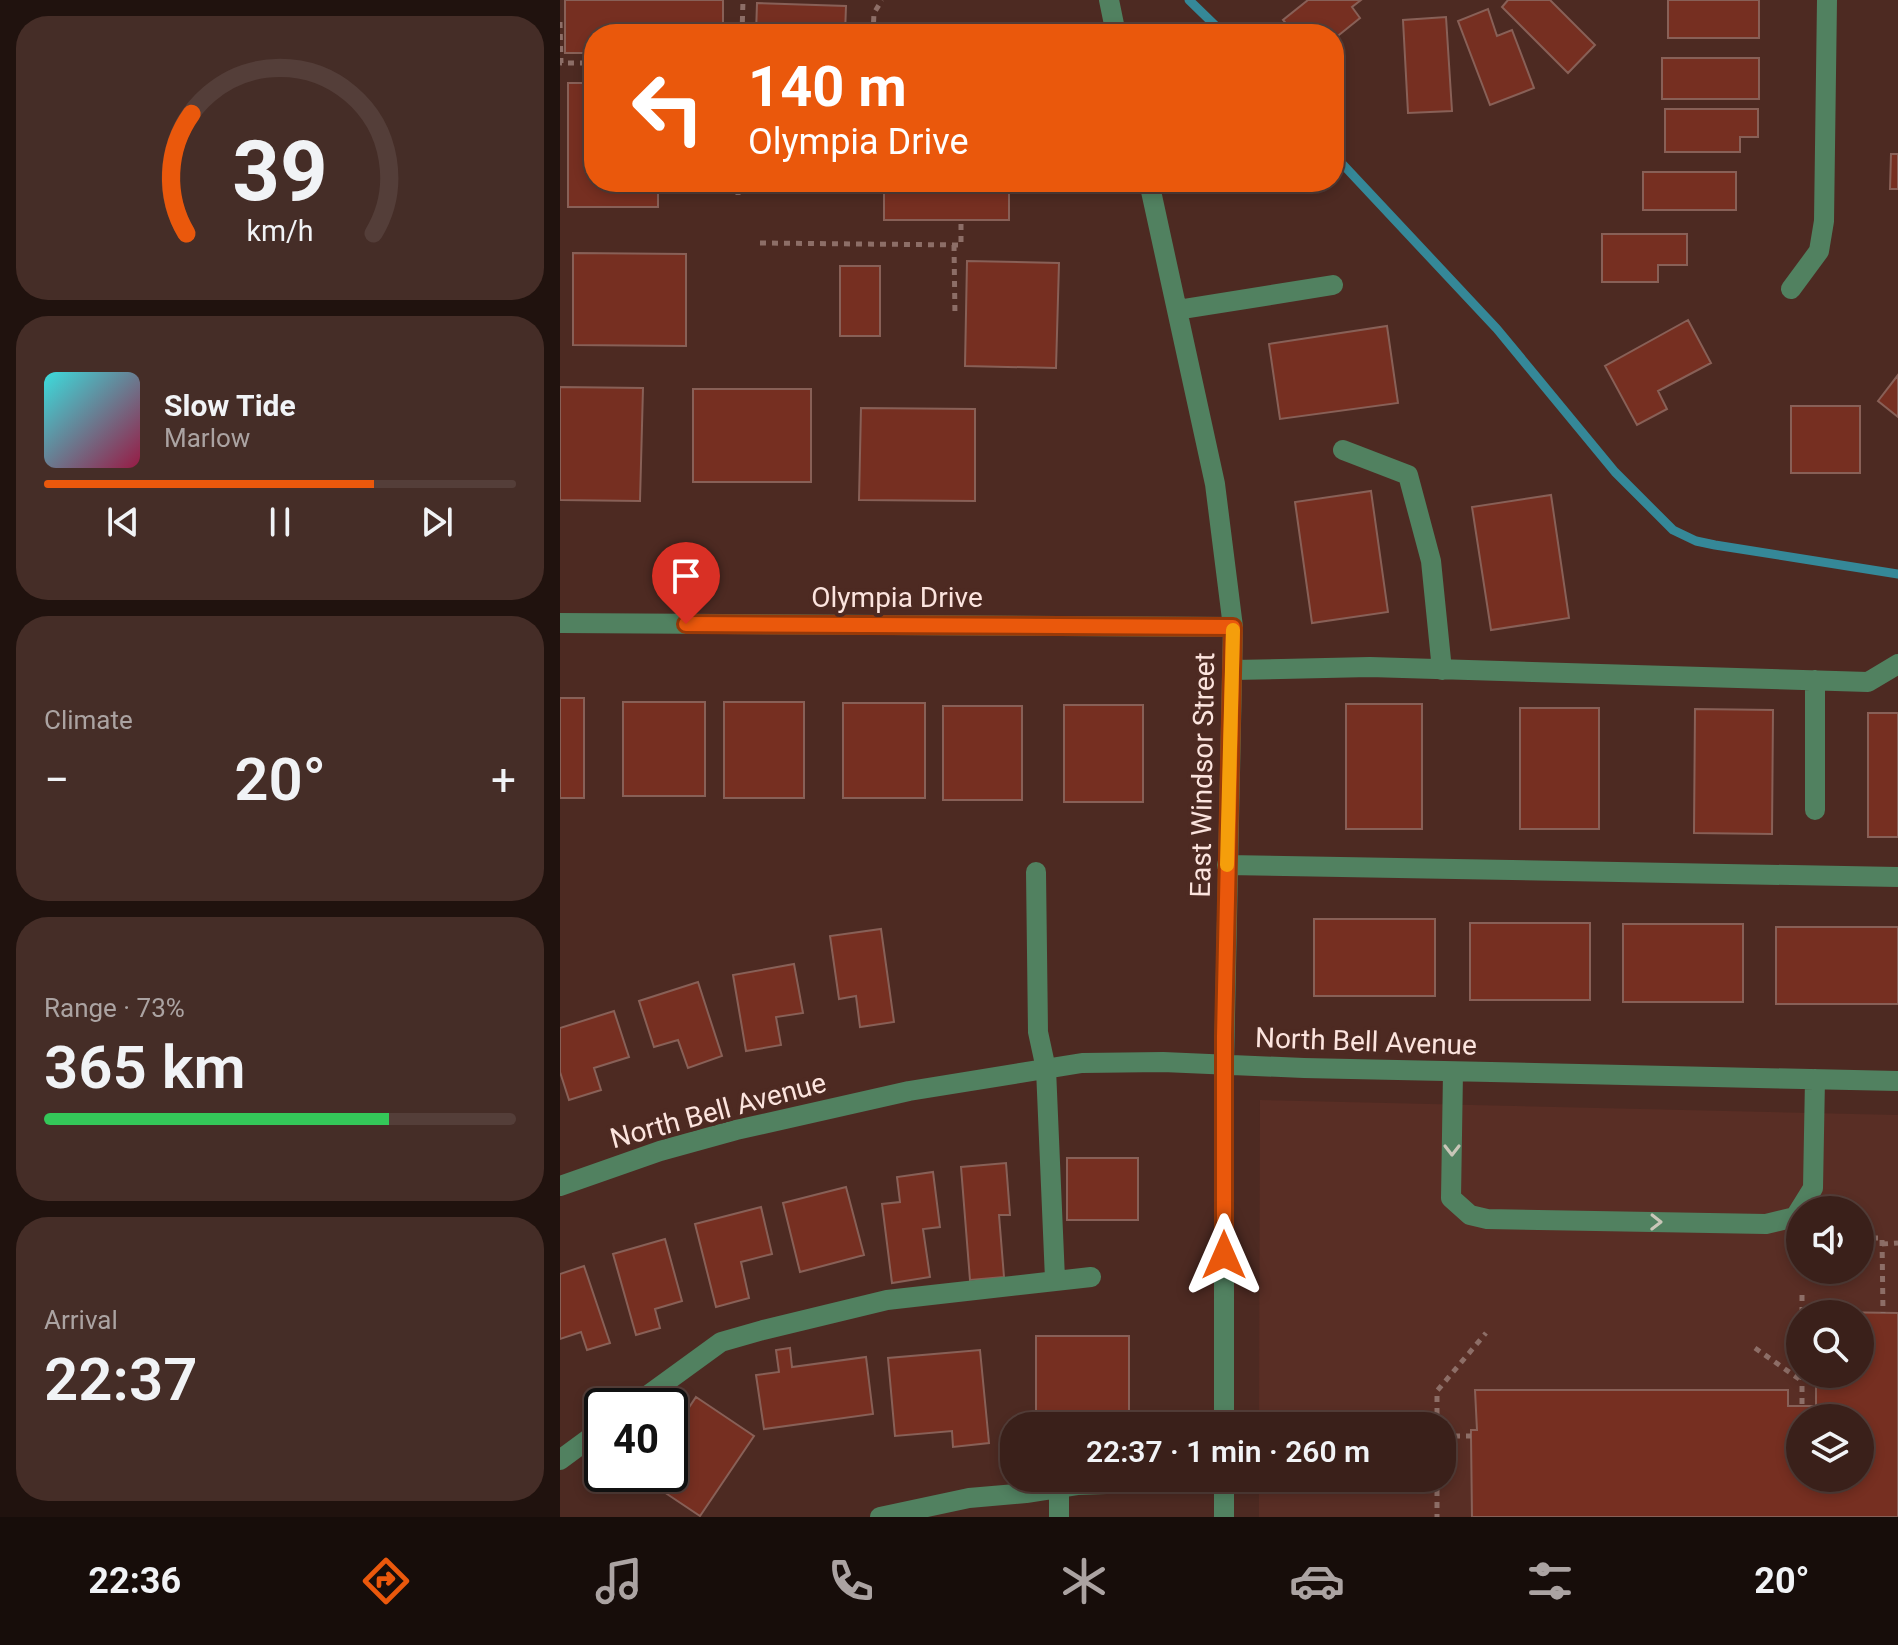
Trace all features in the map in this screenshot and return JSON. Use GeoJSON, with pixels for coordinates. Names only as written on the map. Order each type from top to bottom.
{"type":"FeatureCollection","features":[{"type":"Feature","properties":{"kind":"street"},"geometry":{"type":"LineString","coordinates":[[1109,0],[1114,24]]}},
{"type":"Feature","properties":{"kind":"street"},"geometry":{"type":"LineString","coordinates":[[1791,289],[1819,251],[1824,221],[1827,0]]}},
{"type":"Feature","properties":{"kind":"street","name":"East Windsor Street"},"geometry":{"type":"LineString","coordinates":[[1151,192],[1215,484],[1233,627],[1224,1065],[1224,1412]]}},
{"type":"Feature","properties":{"kind":"street"},"geometry":{"type":"LineString","coordinates":[[1177,310],[1333,285]]}},
{"type":"Feature","properties":{"kind":"street"},"geometry":{"type":"LineString","coordinates":[[1343,450],[1408,475],[1431,561],[1442,670]]}},
{"type":"Feature","properties":{"kind":"street","name":"Olympia Drive"},"geometry":{"type":"LineString","coordinates":[[560,623],[1233,627]]}},
{"type":"Feature","properties":{"kind":"street"},"geometry":{"type":"LineString","coordinates":[[1233,670],[1370,667],[1868,682],[1898,664]]}},
{"type":"Feature","properties":{"kind":"street"},"geometry":{"type":"LineString","coordinates":[[1815,680],[1815,810]]}},
{"type":"Feature","properties":{"kind":"street"},"geometry":{"type":"LineString","coordinates":[[1227,865],[1898,877]]}},
{"type":"Feature","properties":{"kind":"street"},"geometry":{"type":"LineString","coordinates":[[1036,872],[1038,1032],[1046,1069],[1055,1279]]}},
{"type":"Feature","properties":{"kind":"street","name":"North Bell Avenue"},"geometry":{"type":"LineString","coordinates":[[560,1186],[660,1151],[736,1130],[909,1091],[1082,1063],[1163,1062],[1453,1072],[1898,1081]]}},
{"type":"Feature","properties":{"kind":"street"},"geometry":{"type":"LineString","coordinates":[[1453,1072],[1451,1198],[1470,1215],[1487,1219],[1559,1221],[1766,1224],[1795,1217],[1813,1188],[1815,1079]]}},
{"type":"Feature","properties":{"kind":"street"},"geometry":{"type":"LineString","coordinates":[[658,1388],[721,1342],[887,1300],[1091,1277]]}},
{"type":"Feature","properties":{"kind":"street"},"geometry":{"type":"LineString","coordinates":[[560,1460],[584,1442]]}},
{"type":"Feature","properties":{"kind":"street"},"geometry":{"type":"LineString","coordinates":[[880,1517],[969,1498],[1023,1492]]}},
{"type":"Feature","properties":{"kind":"street"},"geometry":{"type":"LineString","coordinates":[[1059,1492],[1059,1517]]}},
{"type":"Feature","properties":{"kind":"street"},"geometry":{"type":"LineString","coordinates":[[1224,1492],[1224,1517]]}},
{"type":"Feature","properties":{"kind":"path"},"geometry":{"type":"LineString","coordinates":[[742,24],[743,0]]}},
{"type":"Feature","properties":{"kind":"path"},"geometry":{"type":"LineString","coordinates":[[873,24],[874,13],[882,0]]}},
{"type":"Feature","properties":{"kind":"path"},"geometry":{"type":"LineString","coordinates":[[560,22],[561,63],[584,63]]}},
{"type":"Feature","properties":{"kind":"path"},"geometry":{"type":"LineString","coordinates":[[760,243],[961,245],[961,223]]}},
{"type":"Feature","properties":{"kind":"path"},"geometry":{"type":"LineString","coordinates":[[954,245],[955,317]]}},
{"type":"Feature","properties":{"kind":"path"},"geometry":{"type":"LineString","coordinates":[[1874,1238],[1882,1238],[1883,1313]]}},
{"type":"Feature","properties":{"kind":"path"},"geometry":{"type":"LineString","coordinates":[[1882,1244],[1898,1243]]}},
{"type":"Feature","properties":{"kind":"path"},"geometry":{"type":"LineString","coordinates":[[1802,1295],[1802,1300]]}},
{"type":"Feature","properties":{"kind":"path"},"geometry":{"type":"LineString","coordinates":[[1437,1412],[1437,1391],[1486,1333]]}},
{"type":"Feature","properties":{"kind":"path"},"geometry":{"type":"LineString","coordinates":[[1755,1348],[1786,1368]]}},
{"type":"Feature","properties":{"kind":"path"},"geometry":{"type":"LineString","coordinates":[[1456,1436],[1471,1436]]}},
{"type":"Feature","properties":{"kind":"path"},"geometry":{"type":"LineString","coordinates":[[1437,1492],[1437,1517]]}},
{"type":"Feature","properties":{"kind":"shaded area"},"geometry":{"type":"Polygon","coordinates":[[[1260,1100],[1898,1115],[1898,1517],[1259,1517],[1259,1492],[1456,1492],[1456,1412],[1259,1412],[1260,1100]]]}},
{"type":"Feature","properties":{"kind":"building"},"geometry":{"type":"Polygon","coordinates":[[[565,0],[723,0],[723,24],[584,24],[584,53],[565,53],[565,0]]]}},
{"type":"Feature","properties":{"kind":"building"},"geometry":{"type":"Polygon","coordinates":[[[1308,0],[1361,0],[1352,7],[1360,18],[1344,31],[1344,24],[1286,24],[1283,20],[1308,0]]]}},
{"type":"Feature","properties":{"kind":"building"},"geometry":{"type":"Polygon","coordinates":[[[1508,0],[1550,0],[1595,45],[1568,73],[1502,7],[1508,0]]]}},
{"type":"Feature","properties":{"kind":"building"},"geometry":{"type":"Polygon","coordinates":[[[1668,0],[1759,0],[1759,38],[1668,38],[1668,0]]]}},
{"type":"Feature","properties":{"kind":"building"},"geometry":{"type":"Polygon","coordinates":[[[757,3],[846,6],[845,24],[756,24],[757,3]]]}},
{"type":"Feature","properties":{"kind":"building"},"geometry":{"type":"Polygon","coordinates":[[[1488,9],[1497,36],[1512,30],[1534,88],[1490,105],[1458,21],[1488,9]]]}},
{"type":"Feature","properties":{"kind":"building"},"geometry":{"type":"Polygon","coordinates":[[[1446,17],[1452,111],[1408,113],[1403,20],[1446,17]]]}},
{"type":"Feature","properties":{"kind":"building"},"geometry":{"type":"Polygon","coordinates":[[[1662,58],[1759,58],[1759,99],[1662,99],[1662,58]]]}},
{"type":"Feature","properties":{"kind":"building"},"geometry":{"type":"Polygon","coordinates":[[[568,83],[584,83],[584,192],[658,192],[658,207],[568,207],[568,83]]]}},
{"type":"Feature","properties":{"kind":"building"},"geometry":{"type":"Polygon","coordinates":[[[1665,109],[1758,109],[1758,137],[1740,137],[1740,152],[1665,152],[1665,109]]]}},
{"type":"Feature","properties":{"kind":"building"},"geometry":{"type":"Polygon","coordinates":[[[1891,154],[1898,154],[1898,189],[1890,189],[1891,154]]]}},
{"type":"Feature","properties":{"kind":"building"},"geometry":{"type":"Polygon","coordinates":[[[1643,172],[1736,172],[1736,210],[1643,210],[1643,172]]]}},
{"type":"Feature","properties":{"kind":"building"},"geometry":{"type":"Polygon","coordinates":[[[884,192],[1009,192],[1009,220],[884,220],[884,192]]]}},
{"type":"Feature","properties":{"kind":"building"},"geometry":{"type":"Polygon","coordinates":[[[1602,234],[1687,234],[1687,265],[1658,265],[1658,282],[1602,282],[1602,234]]]}},
{"type":"Feature","properties":{"kind":"building"},"geometry":{"type":"Polygon","coordinates":[[[573,253],[686,254],[686,346],[573,345],[573,253]]]}},
{"type":"Feature","properties":{"kind":"building"},"geometry":{"type":"Polygon","coordinates":[[[967,261],[1059,263],[1056,368],[965,366],[967,261]]]}},
{"type":"Feature","properties":{"kind":"building"},"geometry":{"type":"Polygon","coordinates":[[[840,266],[880,266],[880,336],[840,336],[840,266]]]}},
{"type":"Feature","properties":{"kind":"building"},"geometry":{"type":"Polygon","coordinates":[[[1688,320],[1711,363],[1658,391],[1667,409],[1637,425],[1605,366],[1688,320]]]}},
{"type":"Feature","properties":{"kind":"building"},"geometry":{"type":"Polygon","coordinates":[[[1387,326],[1398,403],[1280,419],[1269,344],[1387,326]]]}},
{"type":"Feature","properties":{"kind":"building"},"geometry":{"type":"Polygon","coordinates":[[[1898,375],[1898,417],[1878,401],[1898,375]]]}},
{"type":"Feature","properties":{"kind":"building"},"geometry":{"type":"Polygon","coordinates":[[[560,387],[643,388],[640,501],[560,500],[560,387]]]}},
{"type":"Feature","properties":{"kind":"building"},"geometry":{"type":"Polygon","coordinates":[[[693,389],[811,389],[811,482],[693,482],[693,389]]]}},
{"type":"Feature","properties":{"kind":"building"},"geometry":{"type":"Polygon","coordinates":[[[1791,406],[1860,406],[1860,473],[1791,473],[1791,406]]]}},
{"type":"Feature","properties":{"kind":"building"},"geometry":{"type":"Polygon","coordinates":[[[861,408],[975,409],[975,501],[859,500],[861,408]]]}},
{"type":"Feature","properties":{"kind":"building"},"geometry":{"type":"Polygon","coordinates":[[[1371,491],[1388,612],[1312,623],[1295,502],[1371,491]]]}},
{"type":"Feature","properties":{"kind":"building"},"geometry":{"type":"Polygon","coordinates":[[[1551,495],[1569,618],[1491,630],[1472,507],[1551,495]]]}},
{"type":"Feature","properties":{"kind":"building"},"geometry":{"type":"Polygon","coordinates":[[[560,698],[584,698],[584,798],[560,798],[560,698]]]}},
{"type":"Feature","properties":{"kind":"building"},"geometry":{"type":"Polygon","coordinates":[[[623,702],[705,702],[705,796],[623,796],[623,702]]]}},
{"type":"Feature","properties":{"kind":"building"},"geometry":{"type":"Polygon","coordinates":[[[724,702],[804,702],[804,798],[724,798],[724,702]]]}},
{"type":"Feature","properties":{"kind":"building"},"geometry":{"type":"Polygon","coordinates":[[[843,703],[925,703],[925,798],[843,798],[843,703]]]}},
{"type":"Feature","properties":{"kind":"building"},"geometry":{"type":"Polygon","coordinates":[[[1346,704],[1422,704],[1422,829],[1346,829],[1346,704]]]}},
{"type":"Feature","properties":{"kind":"building"},"geometry":{"type":"Polygon","coordinates":[[[1064,705],[1143,705],[1143,802],[1064,802],[1064,705]]]}},
{"type":"Feature","properties":{"kind":"building"},"geometry":{"type":"Polygon","coordinates":[[[943,706],[1022,706],[1022,800],[943,800],[943,706]]]}},
{"type":"Feature","properties":{"kind":"building"},"geometry":{"type":"Polygon","coordinates":[[[1520,708],[1599,708],[1599,829],[1520,829],[1520,708]]]}},
{"type":"Feature","properties":{"kind":"building"},"geometry":{"type":"Polygon","coordinates":[[[1695,709],[1773,710],[1772,834],[1694,833],[1695,709]]]}},
{"type":"Feature","properties":{"kind":"building"},"geometry":{"type":"Polygon","coordinates":[[[1868,713],[1898,713],[1898,837],[1868,837],[1868,713]]]}},
{"type":"Feature","properties":{"kind":"building"},"geometry":{"type":"Polygon","coordinates":[[[1314,919],[1435,919],[1435,996],[1314,996],[1314,919]]]}},
{"type":"Feature","properties":{"kind":"building"},"geometry":{"type":"Polygon","coordinates":[[[1470,923],[1590,923],[1590,1000],[1470,1000],[1470,923]]]}},
{"type":"Feature","properties":{"kind":"building"},"geometry":{"type":"Polygon","coordinates":[[[1623,924],[1743,924],[1743,1002],[1623,1002],[1623,924]]]}},
{"type":"Feature","properties":{"kind":"building"},"geometry":{"type":"Polygon","coordinates":[[[1776,927],[1898,927],[1898,1004],[1776,1004],[1776,927]]]}},
{"type":"Feature","properties":{"kind":"building"},"geometry":{"type":"Polygon","coordinates":[[[881,929],[894,1022],[860,1027],[856,996],[839,999],[830,936],[881,929]]]}},
{"type":"Feature","properties":{"kind":"building"},"geometry":{"type":"Polygon","coordinates":[[[794,964],[803,1013],[776,1017],[781,1045],[746,1051],[733,975],[794,964]]]}},
{"type":"Feature","properties":{"kind":"building"},"geometry":{"type":"Polygon","coordinates":[[[698,982],[722,1056],[688,1068],[678,1040],[654,1047],[639,1001],[698,982]]]}},
{"type":"Feature","properties":{"kind":"building"},"geometry":{"type":"Polygon","coordinates":[[[614,1011],[629,1057],[594,1068],[601,1090],[569,1100],[560,1072],[560,1028],[614,1011]]]}},
{"type":"Feature","properties":{"kind":"building"},"geometry":{"type":"Polygon","coordinates":[[[1067,1158],[1138,1158],[1138,1220],[1067,1220],[1067,1158]]]}},
{"type":"Feature","properties":{"kind":"building"},"geometry":{"type":"Polygon","coordinates":[[[1006,1163],[1010,1215],[999,1215],[1004,1277],[970,1280],[961,1167],[1006,1163]]]}},
{"type":"Feature","properties":{"kind":"building"},"geometry":{"type":"Polygon","coordinates":[[[933,1172],[940,1227],[923,1229],[930,1277],[892,1283],[882,1204],[900,1202],[897,1177],[933,1172]]]}},
{"type":"Feature","properties":{"kind":"building"},"geometry":{"type":"Polygon","coordinates":[[[846,1187],[864,1255],[800,1272],[783,1203],[846,1187]]]}},
{"type":"Feature","properties":{"kind":"building"},"geometry":{"type":"Polygon","coordinates":[[[761,1207],[772,1254],[741,1262],[749,1298],[716,1307],[695,1224],[761,1207]]]}},
{"type":"Feature","properties":{"kind":"building"},"geometry":{"type":"Polygon","coordinates":[[[665,1239],[682,1301],[655,1309],[660,1328],[636,1335],[613,1254],[665,1239]]]}},
{"type":"Feature","properties":{"kind":"building"},"geometry":{"type":"Polygon","coordinates":[[[584,1266],[610,1343],[587,1350],[581,1332],[560,1339],[560,1274],[584,1266]]]}},
{"type":"Feature","properties":{"kind":"building"},"geometry":{"type":"Polygon","coordinates":[[[1874,1313],[1898,1313],[1898,1517],[1472,1517],[1471,1430],[1477,1430],[1475,1390],[1788,1390],[1786,1492],[1874,1492],[1874,1404],[1816,1404],[1816,1388],[1874,1388],[1874,1313]]]}},
{"type":"Feature","properties":{"kind":"building"},"geometry":{"type":"Polygon","coordinates":[[[1036,1336],[1129,1336],[1129,1412],[1036,1412],[1036,1336]]]}},
{"type":"Feature","properties":{"kind":"building"},"geometry":{"type":"Polygon","coordinates":[[[790,1348],[792,1367],[866,1357],[873,1414],[764,1429],[756,1375],[779,1372],[776,1350],[790,1348]]]}},
{"type":"Feature","properties":{"kind":"building"},"geometry":{"type":"Polygon","coordinates":[[[980,1350],[989,1443],[953,1447],[952,1431],[895,1436],[888,1358],[980,1350]]]}},
{"type":"Feature","properties":{"kind":"building"},"geometry":{"type":"Polygon","coordinates":[[[696,1397],[754,1436],[700,1516],[664,1492],[688,1492],[688,1409],[696,1397]]]}},
{"type":"Feature","properties":{"kind":"waterway"},"geometry":{"type":"LineString","coordinates":[[1189,0],[1214,24]]}},
{"type":"Feature","properties":{"kind":"waterway"},"geometry":{"type":"LineString","coordinates":[[1344,166],[1497,329],[1615,472],[1673,530],[1696,541],[1715,545],[1898,574]]}},
{"type":"Feature","properties":{"kind":"slow traffic"},"geometry":{"type":"LineString","coordinates":[[1227,865],[1233,630]]}},
{"type":"Feature","properties":{"kind":"route"},"geometry":{"type":"LineString","coordinates":[[686,624],[1233,627],[1224,1036],[1224,1255]]}}]}
